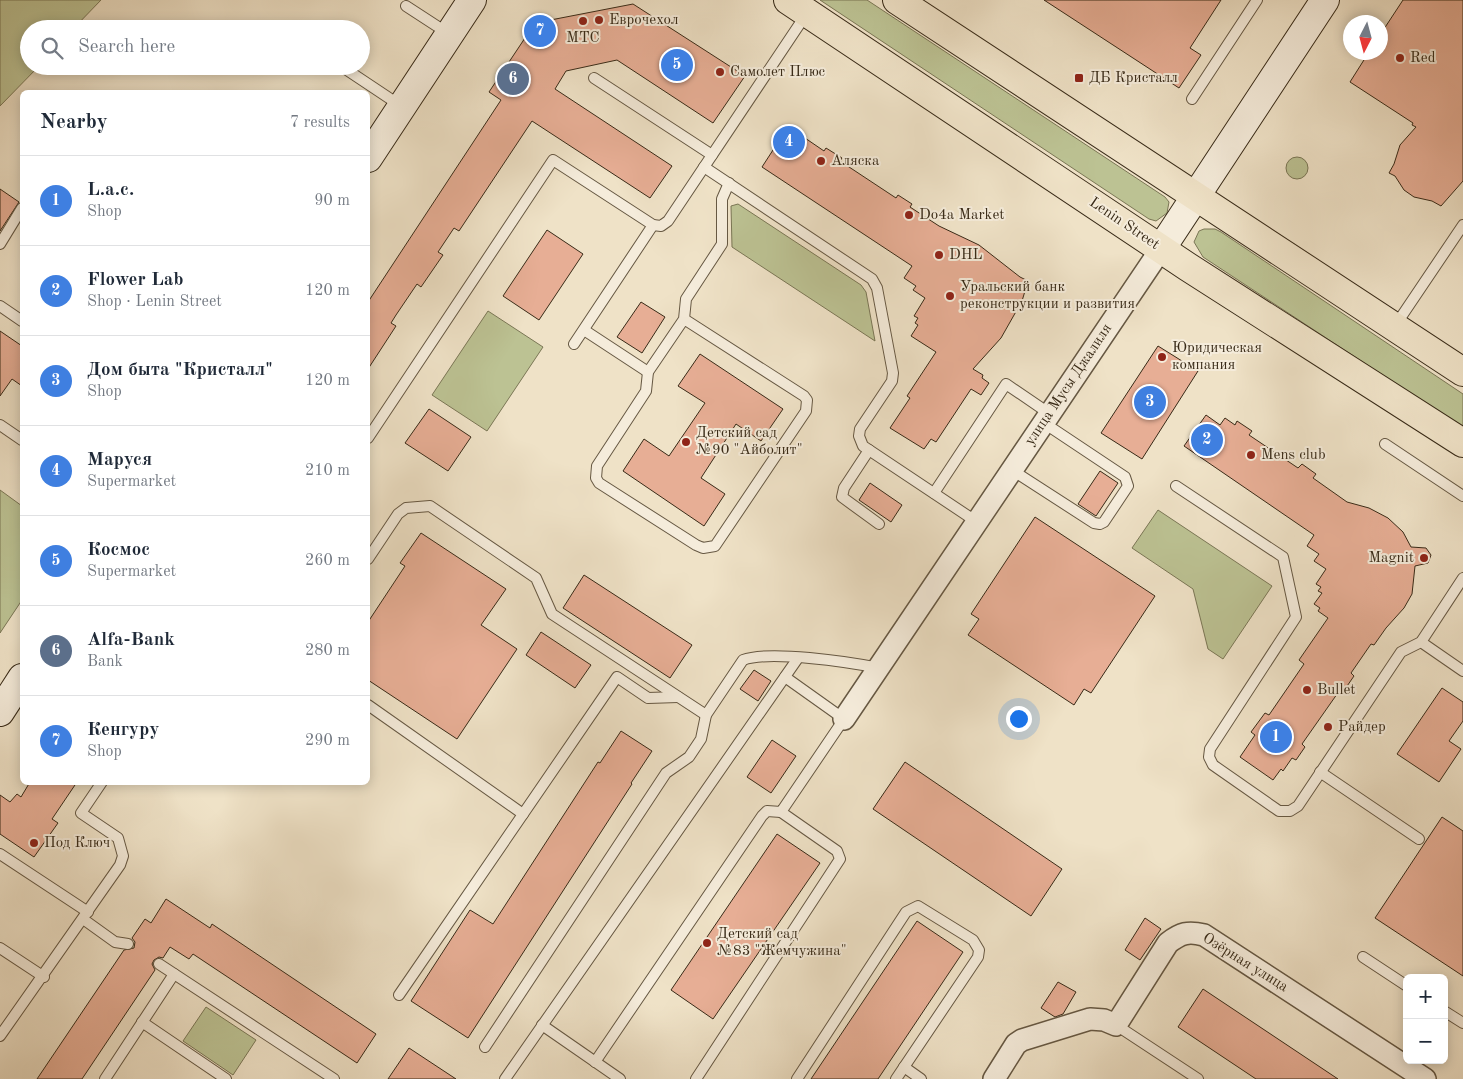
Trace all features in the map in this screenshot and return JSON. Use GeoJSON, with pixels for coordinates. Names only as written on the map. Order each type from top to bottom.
{"type":"FeatureCollection","features":[{"type":"Feature","properties":{"kind":"main road"},"geometry":{"type":"LineString","coordinates":[[897,0],[1197,195],[1463,372]]}},
{"type":"Feature","properties":{"kind":"main road","name":"Lenin Street"},"geometry":{"type":"LineString","coordinates":[[797,6],[1161,249],[1463,443]]}},
{"type":"Feature","properties":{"kind":"street"},"geometry":{"type":"LineString","coordinates":[[370,155],[472,0]]}},
{"type":"Feature","properties":{"kind":"street","name":"улица Мусы Джалиля"},"geometry":{"type":"LineString","coordinates":[[844,719],[1161,249],[1325,0]]}},
{"type":"Feature","properties":{"kind":"street"},"geometry":{"type":"LineString","coordinates":[[0,712],[20,681]]}},
{"type":"Feature","properties":{"kind":"street","name":"Озёрная улица"},"geometry":{"type":"LineString","coordinates":[[1116,1025],[1168,943],[1179,934],[1190,932],[1204,935],[1425,1079]]}},
{"type":"Feature","properties":{"kind":"street"},"geometry":{"type":"LineString","coordinates":[[994,1079],[1016,1044],[1022,1040],[1090,1019],[1104,1020],[1116,1025]]}},
{"type":"Feature","properties":{"kind":"lane"},"geometry":{"type":"LineString","coordinates":[[1192,99],[1257,0]]}},
{"type":"Feature","properties":{"kind":"lane"},"geometry":{"type":"LineString","coordinates":[[406,6],[449,34]]}},
{"type":"Feature","properties":{"kind":"lane"},"geometry":{"type":"LineString","coordinates":[[370,435],[553,160],[653,225],[661,226],[668,221],[712,155],[797,6]]}},
{"type":"Feature","properties":{"kind":"lane"},"geometry":{"type":"LineString","coordinates":[[355,75],[401,106]]}},
{"type":"Feature","properties":{"kind":"lane"},"geometry":{"type":"LineString","coordinates":[[594,78],[712,155]]}},
{"type":"Feature","properties":{"kind":"lane"},"geometry":{"type":"LineString","coordinates":[[704,167],[872,279],[877,288],[893,373],[892,381],[860,429],[859,436],[863,446],[977,522]]}},
{"type":"Feature","properties":{"kind":"lane"},"geometry":{"type":"LineString","coordinates":[[684,319],[804,396],[808,405],[806,411],[715,546],[709,548],[696,545],[599,482],[596,478],[597,466],[646,391],[648,372],[684,319],[686,300],[722,244],[722,199],[728,183]]}},
{"type":"Feature","properties":{"kind":"lane"},"geometry":{"type":"LineString","coordinates":[[0,244],[20,211]]}},
{"type":"Feature","properties":{"kind":"lane"},"geometry":{"type":"LineString","coordinates":[[574,344],[653,225]]}},
{"type":"Feature","properties":{"kind":"lane"},"geometry":{"type":"LineString","coordinates":[[1394,326],[1463,225]]}},
{"type":"Feature","properties":{"kind":"lane"},"geometry":{"type":"LineString","coordinates":[[0,306],[20,320]]}},
{"type":"Feature","properties":{"kind":"lane"},"geometry":{"type":"LineString","coordinates":[[584,330],[648,372]]}},
{"type":"Feature","properties":{"kind":"lane"},"geometry":{"type":"LineString","coordinates":[[934,493],[1006,384],[1047,418],[1125,477],[1128,486],[1104,522],[1100,524],[1094,523],[1012,470]]}},
{"type":"Feature","properties":{"kind":"lane"},"geometry":{"type":"LineString","coordinates":[[0,424],[20,439]]}},
{"type":"Feature","properties":{"kind":"lane"},"geometry":{"type":"LineString","coordinates":[[1385,444],[1463,496]]}},
{"type":"Feature","properties":{"kind":"lane"},"geometry":{"type":"LineString","coordinates":[[869,450],[844,488],[842,497],[879,524]]}},
{"type":"Feature","properties":{"kind":"lane"},"geometry":{"type":"LineString","coordinates":[[1176,486],[1283,557],[1296,617],[1210,749],[1209,757],[1213,765],[1280,811],[1290,811],[1298,806],[1401,652],[1421,642],[1463,578]]}},
{"type":"Feature","properties":{"kind":"lane"},"geometry":{"type":"LineString","coordinates":[[370,556],[398,514],[406,508],[430,506],[536,578],[552,614],[706,715]]}},
{"type":"Feature","properties":{"kind":"lane"},"geometry":{"type":"LineString","coordinates":[[1421,642],[1463,671]]}},
{"type":"Feature","properties":{"kind":"lane"},"geometry":{"type":"LineString","coordinates":[[484,1047],[666,773],[689,757],[701,739],[706,715],[743,660],[757,657],[830,659],[879,668]]}},
{"type":"Feature","properties":{"kind":"lane"},"geometry":{"type":"LineString","coordinates":[[505,1079],[798,658]]}},
{"type":"Feature","properties":{"kind":"lane"},"geometry":{"type":"LineString","coordinates":[[399,995],[617,677],[648,698],[678,697]]}},
{"type":"Feature","properties":{"kind":"lane"},"geometry":{"type":"LineString","coordinates":[[781,812],[844,719],[785,677]]}},
{"type":"Feature","properties":{"kind":"lane"},"geometry":{"type":"LineString","coordinates":[[370,706],[523,814]]}},
{"type":"Feature","properties":{"kind":"lane"},"geometry":{"type":"LineString","coordinates":[[1320,772],[1418,839]]}},
{"type":"Feature","properties":{"kind":"lane"},"geometry":{"type":"LineString","coordinates":[[0,1036],[44,977],[120,865],[123,856],[118,838],[82,813],[100,785]]}},
{"type":"Feature","properties":{"kind":"lane"},"geometry":{"type":"LineString","coordinates":[[595,1062],[762,816],[767,811],[781,812],[837,851],[840,859],[696,1079]]}},
{"type":"Feature","properties":{"kind":"lane"},"geometry":{"type":"LineString","coordinates":[[0,854],[86,916],[115,942],[128,944]]}},
{"type":"Feature","properties":{"kind":"lane"},"geometry":{"type":"LineString","coordinates":[[797,1079],[906,912],[918,906],[973,940],[979,950],[978,957],[896,1079]]}},
{"type":"Feature","properties":{"kind":"lane"},"geometry":{"type":"LineString","coordinates":[[0,948],[44,977]]}},
{"type":"Feature","properties":{"kind":"lane"},"geometry":{"type":"LineString","coordinates":[[1363,957],[1403,983]]}},
{"type":"Feature","properties":{"kind":"lane"},"geometry":{"type":"LineString","coordinates":[[159,964],[334,1079]]}},
{"type":"Feature","properties":{"kind":"lane"},"geometry":{"type":"LineString","coordinates":[[105,1079],[174,974]]}},
{"type":"Feature","properties":{"kind":"lane"},"geometry":{"type":"LineString","coordinates":[[1448,1014],[1463,1023]]}},
{"type":"Feature","properties":{"kind":"lane"},"geometry":{"type":"LineString","coordinates":[[142,1022],[226,1079]]}},
{"type":"Feature","properties":{"kind":"lane"},"geometry":{"type":"LineString","coordinates":[[1116,1025],[1198,1079]]}},
{"type":"Feature","properties":{"kind":"lane"},"geometry":{"type":"LineString","coordinates":[[542,1026],[620,1079]]}},
{"type":"Feature","properties":{"kind":"lane"},"geometry":{"type":"LineString","coordinates":[[904,1067],[921,1079]]}},
{"type":"Feature","properties":{"kind":"green space"},"geometry":{"type":"Polygon","coordinates":[[[0,0],[101,0],[82,20],[20,20],[20,75],[30,75],[0,106],[0,0]]]}},
{"type":"Feature","properties":{"kind":"green space"},"geometry":{"type":"Polygon","coordinates":[[[820,0],[867,0],[1165,197],[1169,202],[1167,213],[1156,221],[1149,219],[820,0]]]}},
{"type":"Feature","properties":{"kind":"green space"},"geometry":{"type":"Polygon","coordinates":[[[1297,157],[1305,160],[1308,168],[1305,176],[1297,179],[1289,176],[1286,168],[1289,160],[1297,157]]]}},
{"type":"Feature","properties":{"kind":"green space"},"geometry":{"type":"Polygon","coordinates":[[[738,204],[861,285],[866,292],[875,341],[732,247],[731,206],[738,204]]]}},
{"type":"Feature","properties":{"kind":"green space"},"geometry":{"type":"Polygon","coordinates":[[[1215,229],[1221,232],[1463,394],[1463,428],[1203,257],[1194,242],[1199,231],[1215,229]]]}},
{"type":"Feature","properties":{"kind":"green space"},"geometry":{"type":"Polygon","coordinates":[[[488,311],[543,347],[487,431],[432,395],[488,311]]]}},
{"type":"Feature","properties":{"kind":"green space"},"geometry":{"type":"Polygon","coordinates":[[[0,490],[20,505],[20,603],[0,633],[0,490]]]}},
{"type":"Feature","properties":{"kind":"green space"},"geometry":{"type":"Polygon","coordinates":[[[1158,510],[1272,586],[1223,659],[1208,649],[1193,589],[1132,548],[1158,510]]]}},
{"type":"Feature","properties":{"kind":"green space"},"geometry":{"type":"Polygon","coordinates":[[[206,1007],[256,1040],[233,1075],[183,1041],[206,1007]]]}},
{"type":"Feature","properties":{"kind":"building"},"geometry":{"type":"Polygon","coordinates":[[[1044,0],[1221,0],[1190,48],[1201,55],[1179,88],[1044,0]]]}},
{"type":"Feature","properties":{"kind":"building"},"geometry":{"type":"Polygon","coordinates":[[[1403,0],[1463,0],[1463,181],[1441,206],[1432,201],[1414,197],[1404,190],[1395,176],[1389,173],[1400,145],[1416,127],[1412,125],[1413,123],[1350,82],[1364,60],[1388,60],[1388,23],[1403,0]]]}},
{"type":"Feature","properties":{"kind":"building"},"geometry":{"type":"Polygon","coordinates":[[[633,4],[745,76],[713,123],[617,60],[566,71],[555,89],[672,166],[650,198],[532,121],[459,231],[454,228],[438,252],[443,255],[421,287],[417,284],[396,315],[391,323],[396,326],[370,366],[370,299],[501,100],[489,92],[535,23],[633,4]]]}},
{"type":"Feature","properties":{"kind":"building"},"geometry":{"type":"Polygon","coordinates":[[[786,130],[803,141],[805,138],[824,151],[826,148],[842,158],[840,161],[896,198],[898,195],[912,204],[910,207],[939,226],[979,245],[1020,277],[1028,281],[1022,301],[1001,338],[973,369],[983,375],[982,378],[989,383],[981,395],[971,389],[936,442],[931,439],[924,449],[890,428],[910,398],[907,396],[936,352],[911,336],[918,325],[915,323],[918,318],[914,316],[925,298],[913,290],[916,286],[904,278],[912,266],[762,167],[786,130]]]}},
{"type":"Feature","properties":{"kind":"building"},"geometry":{"type":"Polygon","coordinates":[[[0,189],[19,202],[0,231],[0,189]]]}},
{"type":"Feature","properties":{"kind":"building"},"geometry":{"type":"Polygon","coordinates":[[[547,230],[583,254],[539,320],[503,296],[547,230]]]}},
{"type":"Feature","properties":{"kind":"building"},"geometry":{"type":"Polygon","coordinates":[[[641,302],[665,317],[642,353],[617,337],[641,302]]]}},
{"type":"Feature","properties":{"kind":"building"},"geometry":{"type":"Polygon","coordinates":[[[0,331],[20,345],[20,385],[12,379],[0,396],[0,331]]]}},
{"type":"Feature","properties":{"kind":"building"},"geometry":{"type":"Polygon","coordinates":[[[1158,346],[1198,371],[1142,459],[1101,433],[1158,346]]]}},
{"type":"Feature","properties":{"kind":"building"},"geometry":{"type":"Polygon","coordinates":[[[700,354],[783,409],[761,441],[736,424],[701,478],[725,494],[704,526],[623,471],[644,439],[669,456],[705,403],[678,386],[700,354]]]}},
{"type":"Feature","properties":{"kind":"building"},"geometry":{"type":"Polygon","coordinates":[[[429,409],[471,437],[448,471],[405,443],[429,409]]]}},
{"type":"Feature","properties":{"kind":"building"},"geometry":{"type":"Polygon","coordinates":[[[1206,415],[1220,425],[1225,418],[1235,425],[1237,421],[1252,431],[1249,435],[1298,468],[1302,464],[1316,474],[1313,478],[1347,502],[1369,508],[1388,518],[1403,532],[1411,547],[1426,548],[1431,555],[1428,563],[1415,566],[1412,594],[1404,608],[1374,645],[1371,644],[1351,673],[1354,676],[1345,689],[1342,687],[1302,744],[1305,747],[1296,760],[1292,758],[1283,771],[1281,769],[1273,780],[1240,757],[1255,735],[1251,732],[1265,713],[1269,715],[1304,664],[1299,660],[1328,618],[1318,611],[1320,608],[1314,604],[1322,593],[1318,591],[1321,587],[1316,584],[1326,569],[1314,561],[1319,554],[1307,546],[1314,535],[1184,446],[1206,415]]]}},
{"type":"Feature","properties":{"kind":"building"},"geometry":{"type":"Polygon","coordinates":[[[1100,471],[1118,483],[1096,516],[1078,504],[1100,471]]]}},
{"type":"Feature","properties":{"kind":"building"},"geometry":{"type":"Polygon","coordinates":[[[870,483],[902,505],[891,522],[859,500],[870,483]]]}},
{"type":"Feature","properties":{"kind":"building"},"geometry":{"type":"Polygon","coordinates":[[[1035,517],[1155,596],[1091,693],[1084,689],[1074,705],[968,635],[979,619],[971,614],[1035,517]]]}},
{"type":"Feature","properties":{"kind":"building"},"geometry":{"type":"Polygon","coordinates":[[[421,533],[506,589],[481,625],[517,649],[457,739],[370,681],[370,619],[405,566],[400,563],[421,533]]]}},
{"type":"Feature","properties":{"kind":"building"},"geometry":{"type":"Polygon","coordinates":[[[584,575],[692,645],[670,678],[563,608],[584,575]]]}},
{"type":"Feature","properties":{"kind":"building"},"geometry":{"type":"Polygon","coordinates":[[[541,632],[591,665],[575,688],[526,655],[541,632]]]}},
{"type":"Feature","properties":{"kind":"building"},"geometry":{"type":"Polygon","coordinates":[[[754,670],[771,681],[758,701],[740,689],[754,670]]]}},
{"type":"Feature","properties":{"kind":"building"},"geometry":{"type":"Polygon","coordinates":[[[1442,688],[1463,702],[1463,721],[1449,741],[1461,749],[1439,782],[1397,754],[1442,688]]]}},
{"type":"Feature","properties":{"kind":"building"},"geometry":{"type":"Polygon","coordinates":[[[621,731],[652,751],[468,1038],[411,1001],[470,910],[493,924],[598,762],[600,763],[621,731]]]}},
{"type":"Feature","properties":{"kind":"building"},"geometry":{"type":"Polygon","coordinates":[[[772,740],[796,756],[771,793],[747,777],[772,740]]]}},
{"type":"Feature","properties":{"kind":"building"},"geometry":{"type":"Polygon","coordinates":[[[905,762],[1062,869],[1031,916],[873,809],[905,762]]]}},
{"type":"Feature","properties":{"kind":"building"},"geometry":{"type":"Polygon","coordinates":[[[28,785],[75,785],[52,819],[58,823],[34,857],[0,834],[0,795],[10,802],[17,794],[21,797],[28,785]]]}},
{"type":"Feature","properties":{"kind":"building"},"geometry":{"type":"Polygon","coordinates":[[[1442,817],[1463,831],[1463,976],[1375,918],[1442,817]]]}},
{"type":"Feature","properties":{"kind":"building"},"geometry":{"type":"Polygon","coordinates":[[[777,834],[820,863],[713,1019],[671,990],[777,834]]]}},
{"type":"Feature","properties":{"kind":"building"},"geometry":{"type":"Polygon","coordinates":[[[166,899],[210,928],[212,924],[376,1034],[357,1063],[193,954],[189,959],[170,947],[163,958],[159,957],[154,960],[152,964],[155,970],[82,1079],[37,1079],[124,950],[134,948],[135,942],[132,938],[145,919],[151,923],[166,899]]]}},
{"type":"Feature","properties":{"kind":"building"},"geometry":{"type":"Polygon","coordinates":[[[1145,918],[1161,929],[1140,960],[1125,950],[1145,918]]]}},
{"type":"Feature","properties":{"kind":"building"},"geometry":{"type":"Polygon","coordinates":[[[917,921],[963,952],[878,1079],[811,1079],[917,921]]]}},
{"type":"Feature","properties":{"kind":"building"},"geometry":{"type":"Polygon","coordinates":[[[1058,982],[1076,992],[1063,1014],[1055,1017],[1041,1008],[1058,982]]]}},
{"type":"Feature","properties":{"kind":"building"},"geometry":{"type":"Polygon","coordinates":[[[1203,989],[1338,1079],[1256,1079],[1178,1027],[1203,989]]]}},
{"type":"Feature","properties":{"kind":"building"},"geometry":{"type":"Polygon","coordinates":[[[409,1048],[456,1079],[388,1079],[409,1048]]]}},
{"type":"Feature","properties":{"kind":"place","name":"Еврочехол"},"geometry":{"type":"Point","coordinates":[599,20]}},
{"type":"Feature","properties":{"kind":"place","name":"МТС"},"geometry":{"type":"Point","coordinates":[583,21]}},
{"type":"Feature","properties":{"kind":"place","name":"Кенгуру"},"geometry":{"type":"Point","coordinates":[540,31]}},
{"type":"Feature","properties":{"kind":"place","name":"Red"},"geometry":{"type":"Point","coordinates":[1400,58]}},
{"type":"Feature","properties":{"kind":"place","name":"Космос"},"geometry":{"type":"Point","coordinates":[677,65]}},
{"type":"Feature","properties":{"kind":"place","name":"Самолет Плюс"},"geometry":{"type":"Point","coordinates":[720,72]}},
{"type":"Feature","properties":{"kind":"place","name":"ДБ Кристалл"},"geometry":{"type":"Point","coordinates":[1079,78]}},
{"type":"Feature","properties":{"kind":"place","name":"Alfa-Bank"},"geometry":{"type":"Point","coordinates":[513,79]}},
{"type":"Feature","properties":{"kind":"place","name":"Маруся"},"geometry":{"type":"Point","coordinates":[789,142]}},
{"type":"Feature","properties":{"kind":"place","name":"Аляска"},"geometry":{"type":"Point","coordinates":[821,161]}},
{"type":"Feature","properties":{"kind":"place","name":"Do4a Market"},"geometry":{"type":"Point","coordinates":[909,215]}},
{"type":"Feature","properties":{"kind":"place","name":"DHL"},"geometry":{"type":"Point","coordinates":[939,255]}},
{"type":"Feature","properties":{"kind":"place","name":"Уральский банк реконструкции и развития"},"geometry":{"type":"Point","coordinates":[950,296]}},
{"type":"Feature","properties":{"kind":"place","name":"Юридическая компания"},"geometry":{"type":"Point","coordinates":[1162,357]}},
{"type":"Feature","properties":{"kind":"place","name":"Дом быта \"Кристалл\""},"geometry":{"type":"Point","coordinates":[1150,402]}},
{"type":"Feature","properties":{"kind":"place","name":"Flower Lab"},"geometry":{"type":"Point","coordinates":[1207,440]}},
{"type":"Feature","properties":{"kind":"place","name":"Детский сад №90 \"Айболит\""},"geometry":{"type":"Point","coordinates":[686,442]}},
{"type":"Feature","properties":{"kind":"place","name":"Mens club"},"geometry":{"type":"Point","coordinates":[1251,455]}},
{"type":"Feature","properties":{"kind":"place","name":"Magnit"},"geometry":{"type":"Point","coordinates":[1424,558]}},
{"type":"Feature","properties":{"kind":"place","name":"Bullet"},"geometry":{"type":"Point","coordinates":[1307,690]}},
{"type":"Feature","properties":{"kind":"place","name":"Райдер"},"geometry":{"type":"Point","coordinates":[1328,727]}},
{"type":"Feature","properties":{"kind":"place","name":"L.a.c."},"geometry":{"type":"Point","coordinates":[1276,737]}},
{"type":"Feature","properties":{"kind":"place","name":"Под Ключ"},"geometry":{"type":"Point","coordinates":[34,843]}},
{"type":"Feature","properties":{"kind":"place","name":"Детский сад №83 \"Жемчужина\""},"geometry":{"type":"Point","coordinates":[707,943]}}]}
